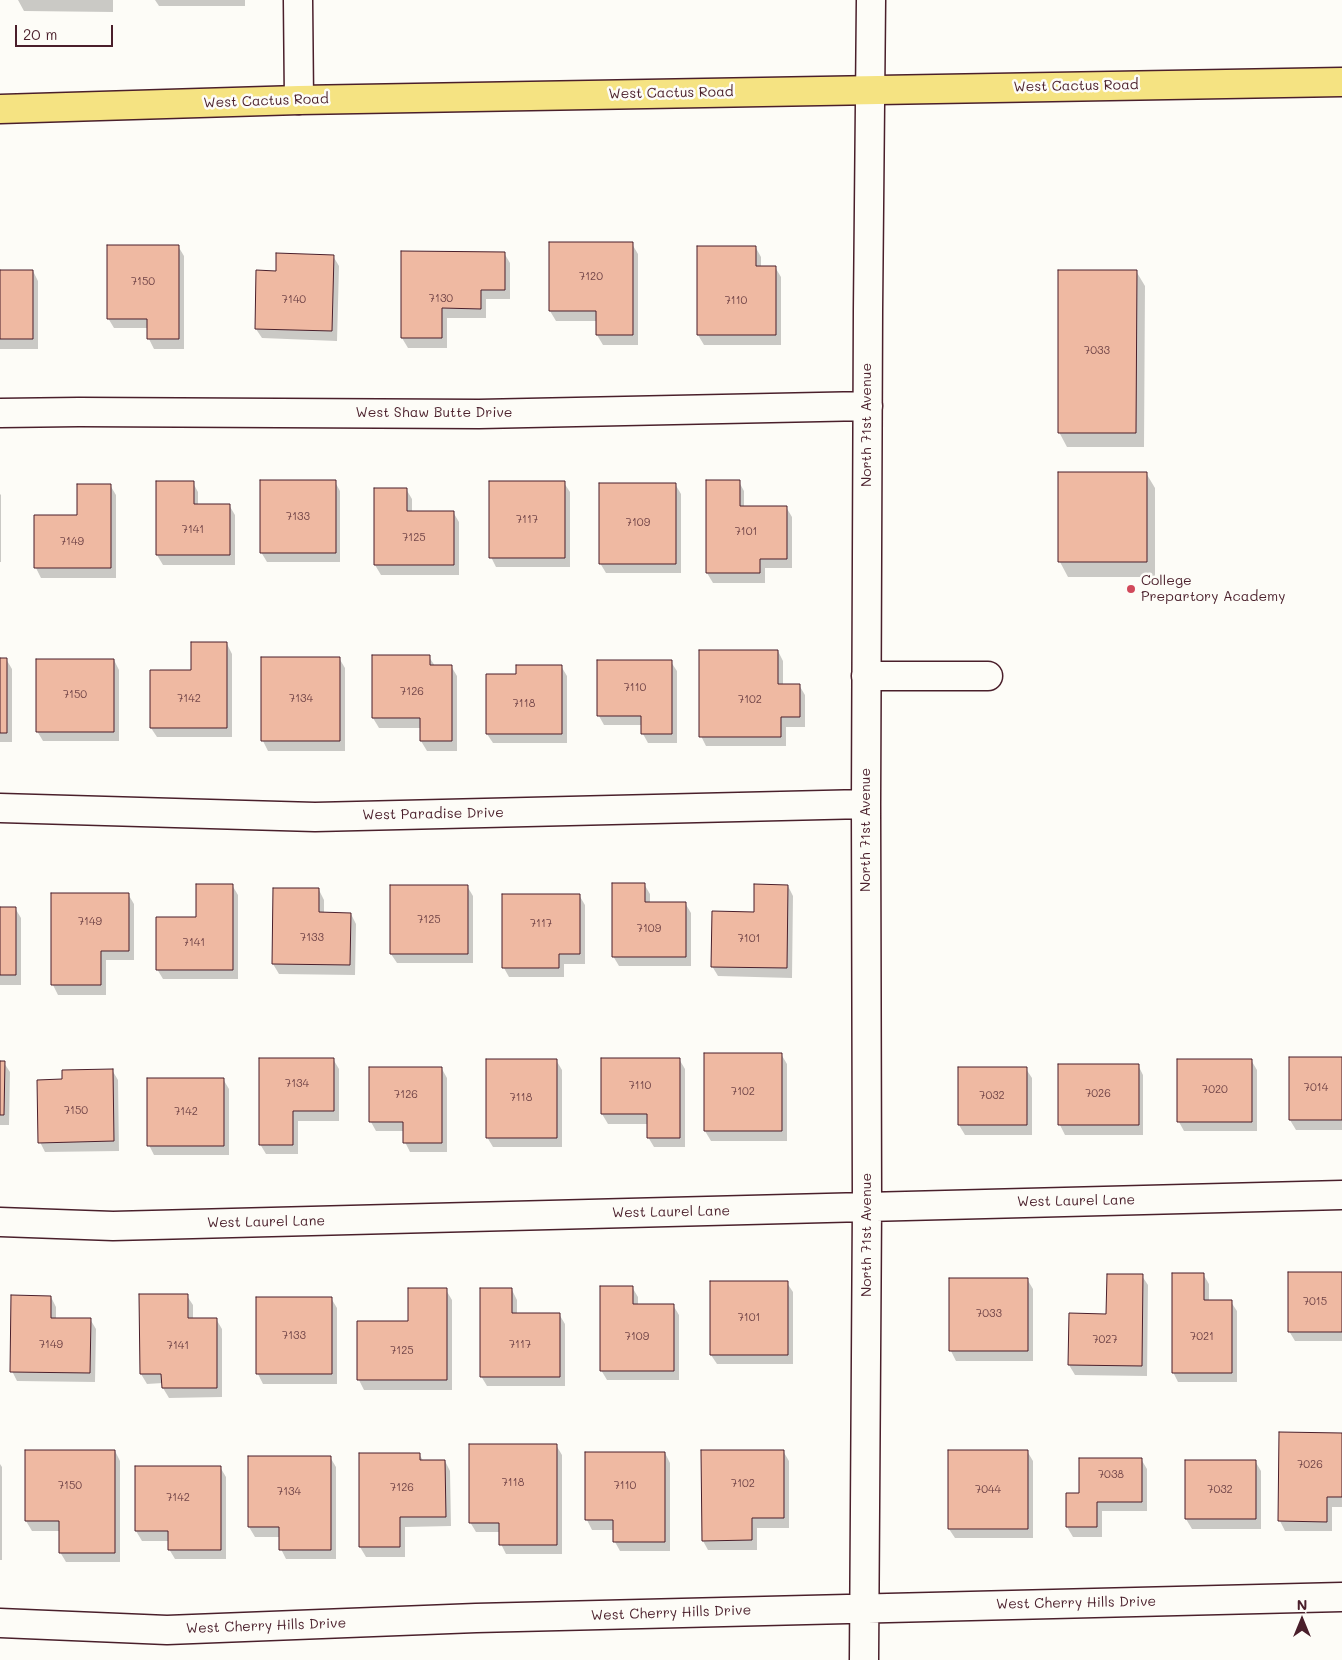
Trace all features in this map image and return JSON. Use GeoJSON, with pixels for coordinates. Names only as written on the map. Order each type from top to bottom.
{"type":"FeatureCollection","features":[{"type":"Feature","properties":{"kind":"main road","name":"West Cactus Road"},"geometry":{"type":"LineString","coordinates":[[0,109],[299,100],[1342,82]]}},
{"type":"Feature","properties":{"kind":"street"},"geometry":{"type":"LineString","coordinates":[[298,0],[299,100]]}},
{"type":"Feature","properties":{"kind":"street","name":"North 71st Avenue"},"geometry":{"type":"LineString","coordinates":[[864,1660],[867,1206],[866,676],[871,0]]}},
{"type":"Feature","properties":{"kind":"street","name":"West Shaw Butte Drive"},"geometry":{"type":"LineString","coordinates":[[0,413],[478,414],[868,406]]}},
{"type":"Feature","properties":{"kind":"street"},"geometry":{"type":"LineString","coordinates":[[866,676],[988,676]]}},
{"type":"Feature","properties":{"kind":"street","name":"West Paradise Drive"},"geometry":{"type":"LineString","coordinates":[[0,808],[315,817],[866,804]]}},
{"type":"Feature","properties":{"kind":"street","name":"West Laurel Lane"},"geometry":{"type":"LineString","coordinates":[[0,1222],[113,1226],[1342,1195]]}},
{"type":"Feature","properties":{"kind":"street","name":"West Cherry Hills Drive"},"geometry":{"type":"LineString","coordinates":[[0,1623],[167,1630],[476,1618],[1342,1597]]}},
{"type":"Feature","properties":{"kind":"building"},"geometry":{"type":"Polygon","coordinates":[[[549,242],[633,242],[633,335],[596,335],[596,311],[549,311],[549,242]]]}},
{"type":"Feature","properties":{"kind":"building"},"geometry":{"type":"Polygon","coordinates":[[[107,245],[179,245],[179,339],[147,339],[147,319],[107,319],[107,245]]]}},
{"type":"Feature","properties":{"kind":"building"},"geometry":{"type":"Polygon","coordinates":[[[697,246],[756,246],[756,266],[776,266],[776,335],[697,335],[697,246]]]}},
{"type":"Feature","properties":{"kind":"building"},"geometry":{"type":"Polygon","coordinates":[[[401,251],[505,252],[505,290],[481,290],[481,309],[442,308],[442,338],[401,338],[401,251]]]}},
{"type":"Feature","properties":{"kind":"building"},"geometry":{"type":"Polygon","coordinates":[[[276,253],[334,255],[332,331],[255,329],[256,270],[276,271],[276,253]]]}},
{"type":"Feature","properties":{"kind":"building"},"geometry":{"type":"Polygon","coordinates":[[[0,270],[33,270],[33,339],[0,339],[0,270]]]}},
{"type":"Feature","properties":{"kind":"building"},"geometry":{"type":"Polygon","coordinates":[[[1058,270],[1137,270],[1136,433],[1058,433],[1058,270]]]}},
{"type":"Feature","properties":{"kind":"building"},"geometry":{"type":"Polygon","coordinates":[[[1058,472],[1147,472],[1147,562],[1058,562],[1058,472]]]}},
{"type":"Feature","properties":{"kind":"building"},"geometry":{"type":"Polygon","coordinates":[[[260,480],[336,480],[336,553],[260,553],[260,480]]]}},
{"type":"Feature","properties":{"kind":"building"},"geometry":{"type":"Polygon","coordinates":[[[706,480],[740,480],[740,506],[787,506],[787,559],[760,559],[760,573],[706,573],[706,480]]]}},
{"type":"Feature","properties":{"kind":"building"},"geometry":{"type":"Polygon","coordinates":[[[156,481],[194,481],[194,504],[230,504],[230,555],[156,555],[156,481]]]}},
{"type":"Feature","properties":{"kind":"building"},"geometry":{"type":"Polygon","coordinates":[[[489,481],[565,481],[565,558],[489,558],[489,481]]]}},
{"type":"Feature","properties":{"kind":"building"},"geometry":{"type":"Polygon","coordinates":[[[599,483],[676,483],[676,564],[599,564],[599,483]]]}},
{"type":"Feature","properties":{"kind":"building"},"geometry":{"type":"Polygon","coordinates":[[[77,484],[111,484],[111,568],[34,568],[34,515],[77,515],[77,484]]]}},
{"type":"Feature","properties":{"kind":"building"},"geometry":{"type":"Polygon","coordinates":[[[374,488],[407,488],[407,511],[454,511],[454,565],[374,565],[374,488]]]}},
{"type":"Feature","properties":{"kind":"building"},"geometry":{"type":"Polygon","coordinates":[[[191,642],[227,642],[227,728],[150,728],[150,670],[191,670],[191,642]]]}},
{"type":"Feature","properties":{"kind":"building"},"geometry":{"type":"Polygon","coordinates":[[[699,650],[778,650],[778,684],[800,684],[800,717],[781,717],[781,737],[699,737],[699,650]]]}},
{"type":"Feature","properties":{"kind":"building"},"geometry":{"type":"Polygon","coordinates":[[[372,655],[430,655],[430,665],[452,665],[452,741],[420,741],[420,718],[372,718],[372,655]]]}},
{"type":"Feature","properties":{"kind":"building"},"geometry":{"type":"Polygon","coordinates":[[[261,657],[340,657],[340,741],[261,741],[261,657]]]}},
{"type":"Feature","properties":{"kind":"building"},"geometry":{"type":"Polygon","coordinates":[[[0,658],[7,658],[7,733],[0,733],[0,658]]]}},
{"type":"Feature","properties":{"kind":"building"},"geometry":{"type":"Polygon","coordinates":[[[36,659],[114,659],[114,732],[36,732],[36,659]]]}},
{"type":"Feature","properties":{"kind":"building"},"geometry":{"type":"Polygon","coordinates":[[[597,660],[672,660],[672,734],[641,734],[641,716],[597,716],[597,660]]]}},
{"type":"Feature","properties":{"kind":"building"},"geometry":{"type":"Polygon","coordinates":[[[516,665],[562,665],[562,734],[486,734],[486,674],[516,674],[516,665]]]}},
{"type":"Feature","properties":{"kind":"building"},"geometry":{"type":"Polygon","coordinates":[[[612,883],[645,883],[645,902],[686,902],[686,957],[612,957],[612,883]]]}},
{"type":"Feature","properties":{"kind":"building"},"geometry":{"type":"Polygon","coordinates":[[[196,884],[233,884],[233,970],[156,970],[156,917],[196,917],[196,884]]]}},
{"type":"Feature","properties":{"kind":"building"},"geometry":{"type":"Polygon","coordinates":[[[754,884],[788,885],[787,968],[711,967],[712,911],[754,912],[754,884]]]}},
{"type":"Feature","properties":{"kind":"building"},"geometry":{"type":"Polygon","coordinates":[[[390,885],[468,885],[468,954],[390,954],[390,885]]]}},
{"type":"Feature","properties":{"kind":"building"},"geometry":{"type":"Polygon","coordinates":[[[273,888],[319,888],[319,912],[351,913],[350,965],[272,964],[273,888]]]}},
{"type":"Feature","properties":{"kind":"building"},"geometry":{"type":"Polygon","coordinates":[[[51,893],[129,893],[129,951],[101,951],[101,985],[51,985],[51,893]]]}},
{"type":"Feature","properties":{"kind":"building"},"geometry":{"type":"Polygon","coordinates":[[[502,894],[580,894],[580,954],[559,954],[559,968],[502,968],[502,894]]]}},
{"type":"Feature","properties":{"kind":"building"},"geometry":{"type":"Polygon","coordinates":[[[0,907],[16,907],[16,975],[0,975],[0,907]]]}},
{"type":"Feature","properties":{"kind":"building"},"geometry":{"type":"Polygon","coordinates":[[[704,1053],[782,1053],[782,1131],[704,1131],[704,1053]]]}},
{"type":"Feature","properties":{"kind":"building"},"geometry":{"type":"Polygon","coordinates":[[[1289,1057],[1342,1057],[1342,1120],[1289,1120],[1289,1057]]]}},
{"type":"Feature","properties":{"kind":"building"},"geometry":{"type":"Polygon","coordinates":[[[259,1058],[334,1058],[334,1111],[293,1111],[293,1145],[259,1145],[259,1058]]]}},
{"type":"Feature","properties":{"kind":"building"},"geometry":{"type":"Polygon","coordinates":[[[601,1058],[680,1058],[680,1138],[647,1138],[647,1114],[601,1114],[601,1058]]]}},
{"type":"Feature","properties":{"kind":"building"},"geometry":{"type":"Polygon","coordinates":[[[486,1059],[557,1059],[557,1138],[486,1138],[486,1059]]]}},
{"type":"Feature","properties":{"kind":"building"},"geometry":{"type":"Polygon","coordinates":[[[1177,1059],[1252,1059],[1252,1122],[1177,1122],[1177,1059]]]}},
{"type":"Feature","properties":{"kind":"building"},"geometry":{"type":"Polygon","coordinates":[[[0,1061],[5,1061],[4,1115],[0,1115],[0,1061]]]}},
{"type":"Feature","properties":{"kind":"building"},"geometry":{"type":"Polygon","coordinates":[[[1058,1064],[1139,1064],[1139,1125],[1058,1125],[1058,1064]]]}},
{"type":"Feature","properties":{"kind":"building"},"geometry":{"type":"Polygon","coordinates":[[[369,1067],[442,1067],[442,1143],[403,1143],[403,1122],[369,1122],[369,1067]]]}},
{"type":"Feature","properties":{"kind":"building"},"geometry":{"type":"Polygon","coordinates":[[[958,1067],[1027,1067],[1027,1125],[958,1125],[958,1067]]]}},
{"type":"Feature","properties":{"kind":"building"},"geometry":{"type":"Polygon","coordinates":[[[113,1069],[114,1141],[38,1143],[37,1080],[62,1079],[62,1070],[113,1069]]]}},
{"type":"Feature","properties":{"kind":"building"},"geometry":{"type":"Polygon","coordinates":[[[147,1078],[224,1078],[224,1146],[147,1146],[147,1078]]]}},
{"type":"Feature","properties":{"kind":"building"},"geometry":{"type":"Polygon","coordinates":[[[1288,1272],[1342,1272],[1342,1332],[1288,1332],[1288,1272]]]}},
{"type":"Feature","properties":{"kind":"building"},"geometry":{"type":"Polygon","coordinates":[[[1172,1273],[1204,1273],[1204,1300],[1232,1300],[1232,1373],[1172,1373],[1172,1273]]]}},
{"type":"Feature","properties":{"kind":"building"},"geometry":{"type":"Polygon","coordinates":[[[1107,1274],[1143,1274],[1142,1366],[1068,1365],[1069,1313],[1106,1314],[1107,1274]]]}},
{"type":"Feature","properties":{"kind":"building"},"geometry":{"type":"Polygon","coordinates":[[[949,1278],[1028,1278],[1028,1351],[949,1351],[949,1278]]]}},
{"type":"Feature","properties":{"kind":"building"},"geometry":{"type":"Polygon","coordinates":[[[710,1281],[788,1281],[788,1355],[710,1355],[710,1281]]]}},
{"type":"Feature","properties":{"kind":"building"},"geometry":{"type":"Polygon","coordinates":[[[600,1286],[633,1286],[633,1304],[674,1304],[674,1371],[600,1371],[600,1286]]]}},
{"type":"Feature","properties":{"kind":"building"},"geometry":{"type":"Polygon","coordinates":[[[408,1288],[447,1288],[447,1380],[357,1380],[357,1321],[408,1321],[408,1288]]]}},
{"type":"Feature","properties":{"kind":"building"},"geometry":{"type":"Polygon","coordinates":[[[480,1288],[512,1288],[512,1313],[560,1313],[560,1377],[480,1377],[480,1288]]]}},
{"type":"Feature","properties":{"kind":"building"},"geometry":{"type":"Polygon","coordinates":[[[139,1294],[188,1294],[188,1318],[217,1318],[217,1388],[162,1388],[161,1374],[140,1374],[139,1294]]]}},
{"type":"Feature","properties":{"kind":"building"},"geometry":{"type":"Polygon","coordinates":[[[11,1295],[51,1296],[51,1318],[91,1318],[90,1373],[10,1372],[11,1295]]]}},
{"type":"Feature","properties":{"kind":"building"},"geometry":{"type":"Polygon","coordinates":[[[256,1297],[332,1297],[332,1374],[256,1374],[256,1297]]]}},
{"type":"Feature","properties":{"kind":"building"},"geometry":{"type":"Polygon","coordinates":[[[1279,1432],[1342,1433],[1342,1497],[1327,1497],[1327,1522],[1278,1521],[1279,1432]]]}},
{"type":"Feature","properties":{"kind":"building"},"geometry":{"type":"Polygon","coordinates":[[[469,1444],[557,1444],[557,1545],[499,1545],[499,1523],[469,1523],[469,1444]]]}},
{"type":"Feature","properties":{"kind":"building"},"geometry":{"type":"Polygon","coordinates":[[[25,1450],[115,1450],[115,1553],[59,1553],[59,1521],[25,1521],[25,1450]]]}},
{"type":"Feature","properties":{"kind":"building"},"geometry":{"type":"Polygon","coordinates":[[[701,1450],[784,1450],[784,1518],[752,1518],[752,1540],[702,1541],[701,1450]]]}},
{"type":"Feature","properties":{"kind":"building"},"geometry":{"type":"Polygon","coordinates":[[[948,1450],[1028,1450],[1028,1529],[948,1529],[948,1450]]]}},
{"type":"Feature","properties":{"kind":"building"},"geometry":{"type":"Polygon","coordinates":[[[585,1452],[665,1452],[665,1542],[613,1542],[613,1520],[585,1520],[585,1452]]]}},
{"type":"Feature","properties":{"kind":"building"},"geometry":{"type":"Polygon","coordinates":[[[359,1453],[420,1453],[420,1460],[445,1460],[446,1517],[400,1517],[400,1547],[359,1547],[359,1453]]]}},
{"type":"Feature","properties":{"kind":"building"},"geometry":{"type":"Polygon","coordinates":[[[248,1456],[331,1456],[331,1550],[279,1550],[279,1527],[248,1527],[248,1456]]]}},
{"type":"Feature","properties":{"kind":"building"},"geometry":{"type":"Polygon","coordinates":[[[1079,1458],[1142,1458],[1142,1502],[1097,1502],[1097,1527],[1066,1527],[1066,1493],[1079,1493],[1079,1458]]]}},
{"type":"Feature","properties":{"kind":"building"},"geometry":{"type":"Polygon","coordinates":[[[1185,1460],[1256,1460],[1256,1519],[1185,1519],[1185,1460]]]}},
{"type":"Feature","properties":{"kind":"building"},"geometry":{"type":"Polygon","coordinates":[[[135,1466],[221,1466],[221,1550],[168,1550],[168,1531],[135,1531],[135,1466]]]}},
{"type":"Feature","properties":{"kind":"place","name":"College Prepartory Academy"},"geometry":{"type":"Point","coordinates":[1131,589]}}]}
